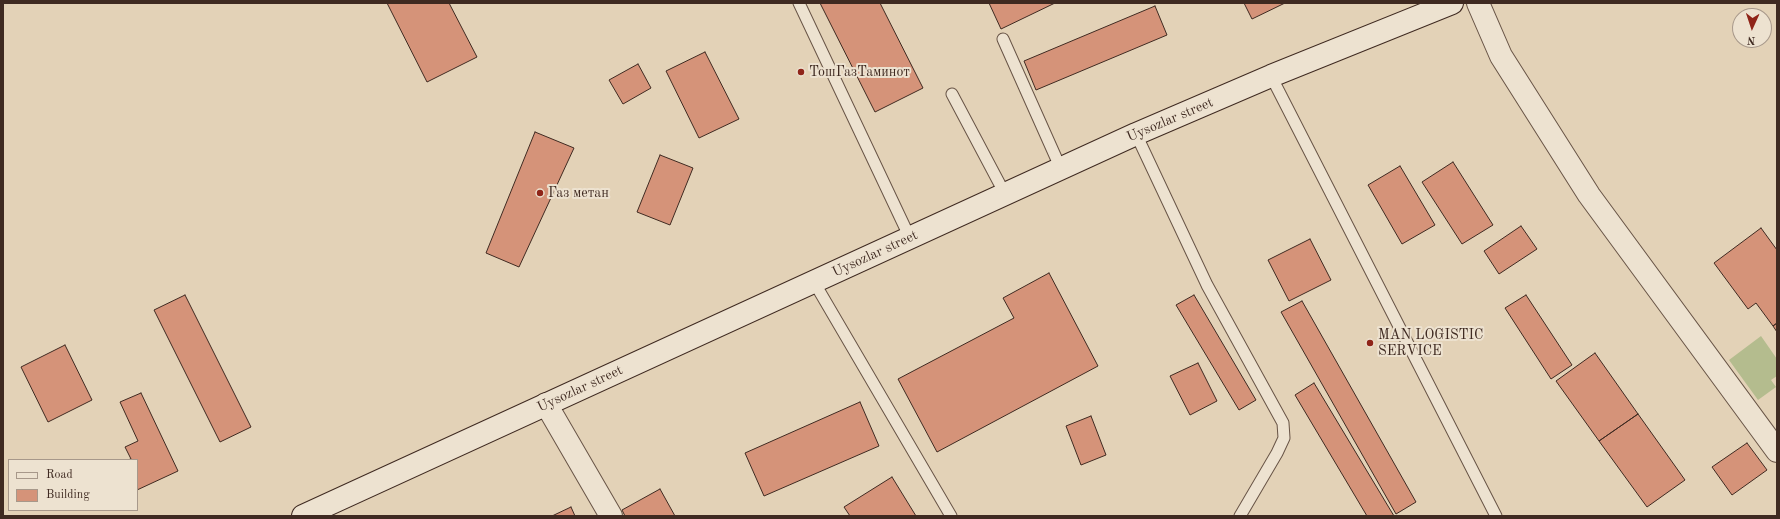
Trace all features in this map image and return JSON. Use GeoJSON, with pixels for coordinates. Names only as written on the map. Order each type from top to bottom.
{"type":"FeatureCollection","features":[{"type":"Feature","properties":{"kind":"main road","name":"Uysozlar street"},"geometry":{"type":"LineString","coordinates":[[303,516],[1136,134],[1271,76],[1452,3]]}},
{"type":"Feature","properties":{"kind":"main road"},"geometry":{"type":"LineString","coordinates":[[1478,3],[1501,56],[1589,196],[1777,451]]}},
{"type":"Feature","properties":{"kind":"main road"},"geometry":{"type":"LineString","coordinates":[[546,404],[611,516]]}},
{"type":"Feature","properties":{"kind":"lane"},"geometry":{"type":"LineString","coordinates":[[799,3],[910,238]]}},
{"type":"Feature","properties":{"kind":"lane"},"geometry":{"type":"LineString","coordinates":[[1003,39],[1061,169]]}},
{"type":"Feature","properties":{"kind":"lane"},"geometry":{"type":"LineString","coordinates":[[1271,76],[1496,516]]}},
{"type":"Feature","properties":{"kind":"lane"},"geometry":{"type":"LineString","coordinates":[[952,94],[1005,194]]}},
{"type":"Feature","properties":{"kind":"lane"},"geometry":{"type":"LineString","coordinates":[[1136,134],[1207,285],[1283,423],[1284,438],[1277,454],[1240,516]]}},
{"type":"Feature","properties":{"kind":"lane"},"geometry":{"type":"LineString","coordinates":[[814,282],[951,516]]}},
{"type":"Feature","properties":{"kind":"green space"},"geometry":{"type":"Polygon","coordinates":[[[1761,336],[1777,359],[1777,376],[1771,380],[1776,387],[1758,400],[1729,360],[1761,336]]]}},
{"type":"Feature","properties":{"kind":"building"},"geometry":{"type":"Polygon","coordinates":[[[387,3],[449,3],[477,57],[427,82],[387,3]]]}},
{"type":"Feature","properties":{"kind":"building"},"geometry":{"type":"Polygon","coordinates":[[[820,3],[880,3],[923,88],[875,112],[820,3]]]}},
{"type":"Feature","properties":{"kind":"building"},"geometry":{"type":"Polygon","coordinates":[[[989,3],[1055,3],[1001,29],[989,3]]]}},
{"type":"Feature","properties":{"kind":"building"},"geometry":{"type":"Polygon","coordinates":[[[1244,3],[1285,3],[1252,19],[1244,3]]]}},
{"type":"Feature","properties":{"kind":"building"},"geometry":{"type":"Polygon","coordinates":[[[1155,6],[1167,35],[1036,90],[1024,61],[1155,6]]]}},
{"type":"Feature","properties":{"kind":"building"},"geometry":{"type":"Polygon","coordinates":[[[705,52],[739,119],[699,138],[666,71],[705,52]]]}},
{"type":"Feature","properties":{"kind":"building"},"geometry":{"type":"Polygon","coordinates":[[[638,64],[651,88],[623,104],[609,80],[638,64]]]}},
{"type":"Feature","properties":{"kind":"building"},"geometry":{"type":"Polygon","coordinates":[[[535,132],[574,148],[519,267],[486,253],[535,132]]]}},
{"type":"Feature","properties":{"kind":"building"},"geometry":{"type":"Polygon","coordinates":[[[660,155],[693,168],[670,225],[637,212],[660,155]]]}},
{"type":"Feature","properties":{"kind":"building"},"geometry":{"type":"Polygon","coordinates":[[[1453,162],[1493,225],[1462,244],[1422,182],[1453,162]]]}},
{"type":"Feature","properties":{"kind":"building"},"geometry":{"type":"Polygon","coordinates":[[[1400,166],[1435,225],[1402,244],[1368,185],[1400,166]]]}},
{"type":"Feature","properties":{"kind":"building"},"geometry":{"type":"Polygon","coordinates":[[[1521,226],[1537,249],[1499,274],[1484,251],[1521,226]]]}},
{"type":"Feature","properties":{"kind":"building"},"geometry":{"type":"Polygon","coordinates":[[[1761,228],[1777,250],[1777,323],[1773,326],[1756,303],[1748,309],[1714,263],[1761,228]]]}},
{"type":"Feature","properties":{"kind":"building"},"geometry":{"type":"Polygon","coordinates":[[[1310,239],[1331,280],[1289,301],[1268,260],[1310,239]]]}},
{"type":"Feature","properties":{"kind":"building"},"geometry":{"type":"Polygon","coordinates":[[[1049,273],[1098,366],[937,452],[898,379],[1014,318],[1003,298],[1049,273]]]}},
{"type":"Feature","properties":{"kind":"building"},"geometry":{"type":"Polygon","coordinates":[[[185,295],[251,427],[220,442],[154,310],[185,295]]]}},
{"type":"Feature","properties":{"kind":"building"},"geometry":{"type":"Polygon","coordinates":[[[1194,295],[1256,400],[1239,410],[1176,305],[1194,295]]]}},
{"type":"Feature","properties":{"kind":"building"},"geometry":{"type":"Polygon","coordinates":[[[1526,295],[1572,365],[1551,379],[1505,308],[1526,295]]]}},
{"type":"Feature","properties":{"kind":"building"},"geometry":{"type":"Polygon","coordinates":[[[1302,301],[1416,502],[1396,514],[1281,312],[1302,301]]]}},
{"type":"Feature","properties":{"kind":"building"},"geometry":{"type":"Polygon","coordinates":[[[1777,323],[1777,332],[1773,326],[1777,323]]]}},
{"type":"Feature","properties":{"kind":"building"},"geometry":{"type":"Polygon","coordinates":[[[65,345],[92,400],[48,422],[21,367],[65,345]]]}},
{"type":"Feature","properties":{"kind":"building"},"geometry":{"type":"Polygon","coordinates":[[[1595,353],[1638,414],[1599,441],[1556,381],[1595,353]]]}},
{"type":"Feature","properties":{"kind":"building"},"geometry":{"type":"Polygon","coordinates":[[[1198,363],[1217,401],[1190,415],[1170,376],[1198,363]]]}},
{"type":"Feature","properties":{"kind":"building"},"geometry":{"type":"Polygon","coordinates":[[[1314,383],[1394,516],[1367,516],[1295,395],[1314,383]]]}},
{"type":"Feature","properties":{"kind":"building"},"geometry":{"type":"Polygon","coordinates":[[[141,393],[178,471],[138,490],[138,459],[131,459],[125,447],[138,441],[120,402],[141,393]]]}},
{"type":"Feature","properties":{"kind":"building"},"geometry":{"type":"Polygon","coordinates":[[[860,402],[879,446],[764,496],[745,453],[860,402]]]}},
{"type":"Feature","properties":{"kind":"building"},"geometry":{"type":"Polygon","coordinates":[[[1638,414],[1685,480],[1647,507],[1599,441],[1638,414]]]}},
{"type":"Feature","properties":{"kind":"building"},"geometry":{"type":"Polygon","coordinates":[[[1091,416],[1106,455],[1081,465],[1066,426],[1091,416]]]}},
{"type":"Feature","properties":{"kind":"building"},"geometry":{"type":"Polygon","coordinates":[[[1747,443],[1767,470],[1732,495],[1712,467],[1747,443]]]}},
{"type":"Feature","properties":{"kind":"building"},"geometry":{"type":"Polygon","coordinates":[[[892,477],[916,516],[850,516],[844,507],[892,477]]]}},
{"type":"Feature","properties":{"kind":"building"},"geometry":{"type":"Polygon","coordinates":[[[660,489],[675,516],[625,516],[622,510],[660,489]]]}},
{"type":"Feature","properties":{"kind":"building"},"geometry":{"type":"Polygon","coordinates":[[[571,507],[575,516],[552,516],[571,507]]]}},
{"type":"Feature","properties":{"kind":"place","name":"ТошГазТаминот"},"geometry":{"type":"Point","coordinates":[801,72]}},
{"type":"Feature","properties":{"kind":"place","name":"Газ метан"},"geometry":{"type":"Point","coordinates":[540,193]}},
{"type":"Feature","properties":{"kind":"place","name":"MAN LOGISTIC SERVICE"},"geometry":{"type":"Point","coordinates":[1370,343]}}]}
